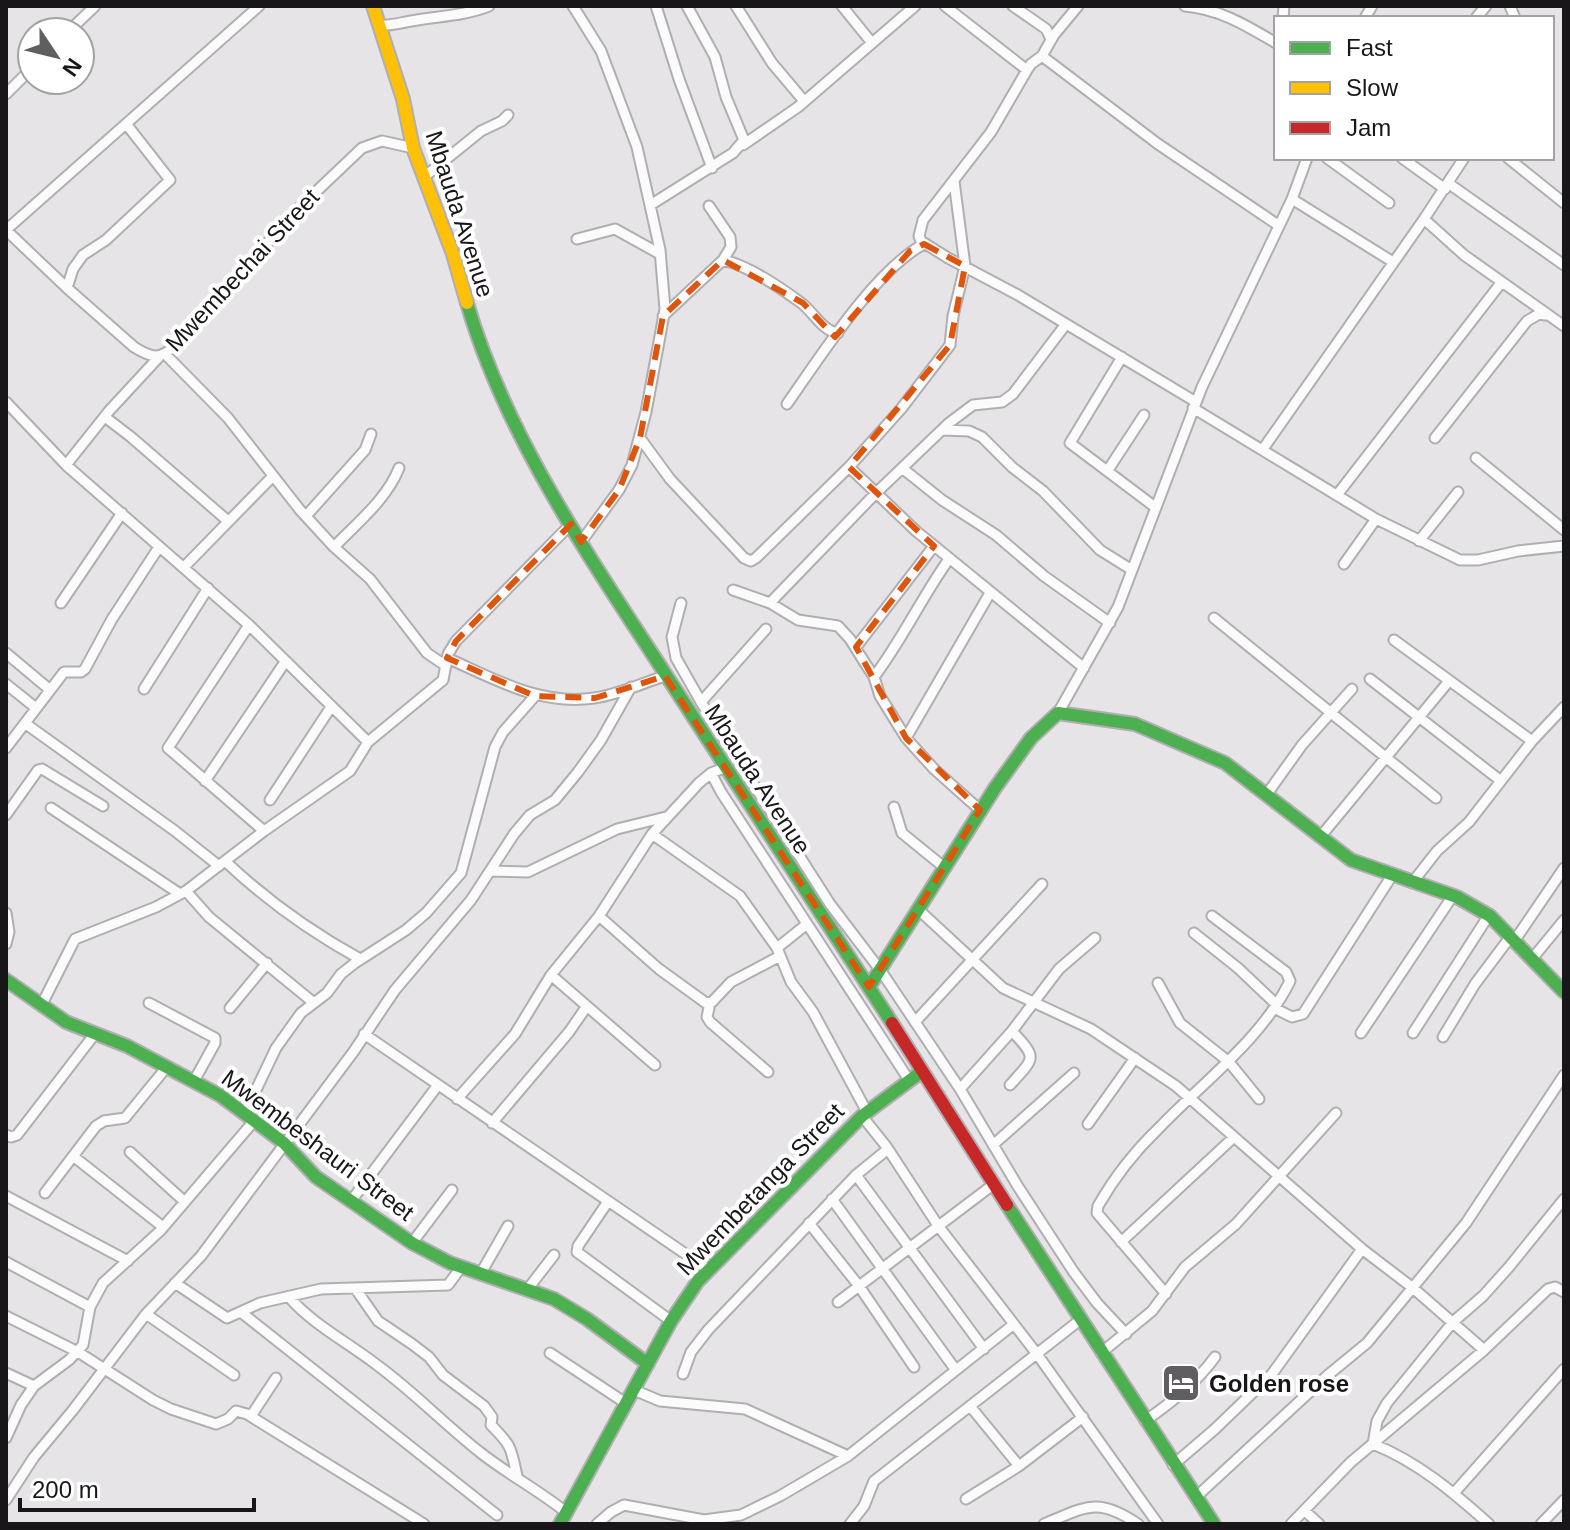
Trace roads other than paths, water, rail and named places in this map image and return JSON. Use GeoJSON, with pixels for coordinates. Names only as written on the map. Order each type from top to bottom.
{"type":"FeatureCollection","features":[{"type":"Feature","properties":{"kind":"street"},"geometry":{"type":"LineString","coordinates":[[6,230],[259,6]]}},
{"type":"Feature","properties":{"kind":"street","name":"Mbauda Avenue"},"geometry":{"type":"LineString","coordinates":[[373,6],[403,99],[413,148],[453,254],[478,340],[525,443],[581,542],[665,676],[1214,1524]]}},
{"type":"Feature","properties":{"kind":"street"},"geometry":{"type":"LineString","coordinates":[[379,25],[393,26],[409,21],[451,17],[489,6]]}},
{"type":"Feature","properties":{"kind":"street"},"geometry":{"type":"LineString","coordinates":[[573,6],[601,51],[634,135],[652,204],[660,254],[663,316],[632,465],[619,490],[581,542]]}},
{"type":"Feature","properties":{"kind":"street"},"geometry":{"type":"LineString","coordinates":[[656,6],[712,168]]}},
{"type":"Feature","properties":{"kind":"street"},"geometry":{"type":"LineString","coordinates":[[687,6],[715,57],[726,97],[744,140],[740,147]]}},
{"type":"Feature","properties":{"kind":"street"},"geometry":{"type":"LineString","coordinates":[[736,6],[772,63],[804,101]]}},
{"type":"Feature","properties":{"kind":"street"},"geometry":{"type":"LineString","coordinates":[[842,6],[872,43]]}},
{"type":"Feature","properties":{"kind":"street"},"geometry":{"type":"LineString","coordinates":[[652,204],[712,168],[804,101],[915,6]]}},
{"type":"Feature","properties":{"kind":"street"},"geometry":{"type":"LineString","coordinates":[[945,6],[1027,70]]}},
{"type":"Feature","properties":{"kind":"street"},"geometry":{"type":"LineString","coordinates":[[1013,6],[1046,29],[1051,39]]}},
{"type":"Feature","properties":{"kind":"street"},"geometry":{"type":"LineString","coordinates":[[1078,6],[1051,39],[1042,56],[1031,64],[991,132],[923,220],[919,236],[924,244],[1122,357],[1195,405],[1209,418],[1376,519],[1419,541],[1468,561],[1564,546]]}},
{"type":"Feature","properties":{"kind":"street"},"geometry":{"type":"LineString","coordinates":[[1185,6],[1199,7],[1233,18],[1274,42]]}},
{"type":"Feature","properties":{"kind":"street"},"geometry":{"type":"LineString","coordinates":[[1042,56],[1158,144],[1278,225]]}},
{"type":"Feature","properties":{"kind":"street"},"geometry":{"type":"LineString","coordinates":[[424,177],[481,131],[508,115]]}},
{"type":"Feature","properties":{"kind":"street"},"geometry":{"type":"LineString","coordinates":[[67,288],[73,269],[83,255],[106,240],[170,180],[127,125]]}},
{"type":"Feature","properties":{"kind":"street","name":"Mwembechai Street"},"geometry":{"type":"LineString","coordinates":[[6,230],[134,347],[162,356],[300,207],[362,148],[382,141],[413,148]]}},
{"type":"Feature","properties":{"kind":"street"},"geometry":{"type":"LineString","coordinates":[[869,987],[1021,750],[1058,713],[1110,623],[1195,405],[1292,199],[1306,160]]}},
{"type":"Feature","properties":{"kind":"street"},"geometry":{"type":"LineString","coordinates":[[1330,160],[1389,203]]}},
{"type":"Feature","properties":{"kind":"street"},"geometry":{"type":"LineString","coordinates":[[1405,160],[1564,265]]}},
{"type":"Feature","properties":{"kind":"street"},"geometry":{"type":"LineString","coordinates":[[1263,449],[1463,160]]}},
{"type":"Feature","properties":{"kind":"street"},"geometry":{"type":"LineString","coordinates":[[1510,160],[1564,203]]}},
{"type":"Feature","properties":{"kind":"street"},"geometry":{"type":"LineString","coordinates":[[640,438],[670,479],[748,561],[756,558],[849,467],[901,409],[950,345],[953,316],[965,266],[954,181]]}},
{"type":"Feature","properties":{"kind":"street"},"geometry":{"type":"LineString","coordinates":[[1292,199],[1393,262]]}},
{"type":"Feature","properties":{"kind":"street"},"geometry":{"type":"LineString","coordinates":[[663,316],[729,252],[732,242],[709,206]]}},
{"type":"Feature","properties":{"kind":"street"},"geometry":{"type":"LineString","coordinates":[[1424,219],[1501,283],[1564,326]]}},
{"type":"Feature","properties":{"kind":"street"},"geometry":{"type":"LineString","coordinates":[[577,239],[615,229],[660,254]]}},
{"type":"Feature","properties":{"kind":"street"},"geometry":{"type":"LineString","coordinates":[[787,404],[888,271],[902,257],[924,244]]}},
{"type":"Feature","properties":{"kind":"street"},"geometry":{"type":"LineString","coordinates":[[723,260],[788,294],[809,309],[831,332],[838,333]]}},
{"type":"Feature","properties":{"kind":"street"},"geometry":{"type":"LineString","coordinates":[[1337,495],[1501,283]]}},
{"type":"Feature","properties":{"kind":"street"},"geometry":{"type":"LineString","coordinates":[[1435,438],[1527,321],[1539,314],[1547,315]]}},
{"type":"Feature","properties":{"kind":"street"},"geometry":{"type":"LineString","coordinates":[[770,603],[942,430],[973,405],[1005,401],[1066,324]]}},
{"type":"Feature","properties":{"kind":"street"},"geometry":{"type":"LineString","coordinates":[[66,465],[105,417],[162,356],[228,418],[306,516],[334,547],[370,579],[427,653],[535,696],[558,699],[595,698],[665,676]]}},
{"type":"Feature","properties":{"kind":"street"},"geometry":{"type":"LineString","coordinates":[[1122,357],[1070,443],[1155,507]]}},
{"type":"Feature","properties":{"kind":"street"},"geometry":{"type":"LineString","coordinates":[[6,402],[66,465],[249,625],[368,742]]}},
{"type":"Feature","properties":{"kind":"street"},"geometry":{"type":"LineString","coordinates":[[1108,470],[1144,415]]}},
{"type":"Feature","properties":{"kind":"street"},"geometry":{"type":"LineString","coordinates":[[105,417],[228,521]]}},
{"type":"Feature","properties":{"kind":"street"},"geometry":{"type":"LineString","coordinates":[[1185,429],[1209,418]]}},
{"type":"Feature","properties":{"kind":"street"},"geometry":{"type":"LineString","coordinates":[[942,430],[969,431],[982,437],[1012,467],[1043,491],[1100,550],[1132,570]]}},
{"type":"Feature","properties":{"kind":"street"},"geometry":{"type":"LineString","coordinates":[[306,516],[365,450],[371,434]]}},
{"type":"Feature","properties":{"kind":"street"},"geometry":{"type":"LineString","coordinates":[[1476,458],[1564,530]]}},
{"type":"Feature","properties":{"kind":"street"},"geometry":{"type":"LineString","coordinates":[[849,467],[949,559],[1084,668]]}},
{"type":"Feature","properties":{"kind":"street"},"geometry":{"type":"LineString","coordinates":[[334,547],[382,498],[394,483],[399,468]]}},
{"type":"Feature","properties":{"kind":"street"},"geometry":{"type":"LineString","coordinates":[[902,468],[942,500],[996,535],[1044,576],[1110,623]]}},
{"type":"Feature","properties":{"kind":"street"},"geometry":{"type":"LineString","coordinates":[[184,567],[273,476]]}},
{"type":"Feature","properties":{"kind":"street"},"geometry":{"type":"LineString","coordinates":[[1419,541],[1458,492]]}},
{"type":"Feature","properties":{"kind":"street"},"geometry":{"type":"LineString","coordinates":[[61,603],[122,513]]}},
{"type":"Feature","properties":{"kind":"street"},"geometry":{"type":"LineString","coordinates":[[1344,564],[1376,519]]}},
{"type":"Feature","properties":{"kind":"street"},"geometry":{"type":"LineString","coordinates":[[41,1006],[75,939],[156,907],[183,892],[350,771],[368,742],[443,680],[446,662],[456,641],[571,524]]}},
{"type":"Feature","properties":{"kind":"street"},"geometry":{"type":"LineString","coordinates":[[856,647],[934,546]]}},
{"type":"Feature","properties":{"kind":"street"},"geometry":{"type":"LineString","coordinates":[[7,744],[26,724],[64,672],[81,672],[87,667],[112,619],[159,547]]}},
{"type":"Feature","properties":{"kind":"street"},"geometry":{"type":"LineString","coordinates":[[874,677],[949,559]]}},
{"type":"Feature","properties":{"kind":"street"},"geometry":{"type":"LineString","coordinates":[[144,689],[208,588]]}},
{"type":"Feature","properties":{"kind":"street"},"geometry":{"type":"LineString","coordinates":[[733,590],[770,603],[798,620],[838,626],[856,647],[874,677],[880,696],[906,738],[934,769],[980,810]]}},
{"type":"Feature","properties":{"kind":"street"},"geometry":{"type":"LineString","coordinates":[[906,738],[990,593]]}},
{"type":"Feature","properties":{"kind":"street"},"geometry":{"type":"LineString","coordinates":[[681,603],[672,637],[676,658],[701,702],[830,904],[881,971],[960,1089],[1073,1271],[1126,1334]]}},
{"type":"Feature","properties":{"kind":"street"},"geometry":{"type":"LineString","coordinates":[[1214,618],[1436,798]]}},
{"type":"Feature","properties":{"kind":"street"},"geometry":{"type":"LineString","coordinates":[[249,625],[168,746],[264,831]]}},
{"type":"Feature","properties":{"kind":"street"},"geometry":{"type":"LineString","coordinates":[[701,702],[766,629]]}},
{"type":"Feature","properties":{"kind":"street"},"geometry":{"type":"LineString","coordinates":[[1394,640],[1532,741]]}},
{"type":"Feature","properties":{"kind":"street"},"geometry":{"type":"LineString","coordinates":[[6,653],[49,689]]}},
{"type":"Feature","properties":{"kind":"street"},"geometry":{"type":"LineString","coordinates":[[205,781],[285,662]]}},
{"type":"Feature","properties":{"kind":"street"},"geometry":{"type":"LineString","coordinates":[[1370,679],[1501,781]]}},
{"type":"Feature","properties":{"kind":"street"},"geometry":{"type":"LineString","coordinates":[[1321,836],[1449,681]]}},
{"type":"Feature","properties":{"kind":"street"},"geometry":{"type":"LineString","coordinates":[[6,684],[36,708]]}},
{"type":"Feature","properties":{"kind":"street"},"geometry":{"type":"LineString","coordinates":[[6,1500],[34,1457],[146,1314],[201,1256],[395,990],[471,900],[514,834],[530,815],[555,800],[578,772],[601,740],[631,687]]}},
{"type":"Feature","properties":{"kind":"street"},"geometry":{"type":"LineString","coordinates":[[1267,794],[1302,745],[1352,689]]}},
{"type":"Feature","properties":{"kind":"street"},"geometry":{"type":"LineString","coordinates":[[6,1438],[21,1405],[34,1386],[83,1345],[90,1307],[103,1283],[163,1227],[250,1117],[291,1024],[327,993],[341,974],[426,913],[461,873],[495,747],[503,732],[535,696]]}},
{"type":"Feature","properties":{"kind":"street"},"geometry":{"type":"LineString","coordinates":[[270,800],[331,707]]}},
{"type":"Feature","properties":{"kind":"street"},"geometry":{"type":"LineString","coordinates":[[1412,883],[1437,851],[1469,822],[1532,741],[1564,707]]}},
{"type":"Feature","properties":{"kind":"street"},"geometry":{"type":"LineString","coordinates":[[1058,713],[1113,719],[1156,732],[1225,763],[1351,860],[1374,872],[1452,897],[1489,915],[1564,992]]}},
{"type":"Feature","properties":{"kind":"street"},"geometry":{"type":"LineString","coordinates":[[26,724],[286,912],[360,959]]}},
{"type":"Feature","properties":{"kind":"street"},"geometry":{"type":"LineString","coordinates":[[457,1099],[515,1034],[551,975],[599,916],[652,834],[711,773],[724,768]]}},
{"type":"Feature","properties":{"kind":"street"},"geometry":{"type":"LineString","coordinates":[[6,815],[31,779],[42,769],[103,806]]}},
{"type":"Feature","properties":{"kind":"street"},"geometry":{"type":"LineString","coordinates":[[711,773],[909,1080]]}},
{"type":"Feature","properties":{"kind":"street"},"geometry":{"type":"LineString","coordinates":[[894,807],[902,833],[945,868]]}},
{"type":"Feature","properties":{"kind":"street"},"geometry":{"type":"LineString","coordinates":[[51,808],[183,892],[314,1003]]}},
{"type":"Feature","properties":{"kind":"street"},"geometry":{"type":"LineString","coordinates":[[491,871],[528,872],[617,829],[666,817]]}},
{"type":"Feature","properties":{"kind":"street"},"geometry":{"type":"LineString","coordinates":[[652,834],[740,896],[778,952],[791,982],[813,1012],[865,1114],[939,1227],[1037,1354],[1158,1524]]}},
{"type":"Feature","properties":{"kind":"street"},"geometry":{"type":"LineString","coordinates":[[1443,1037],[1475,984],[1564,868]]}},
{"type":"Feature","properties":{"kind":"street"},"geometry":{"type":"LineString","coordinates":[[1194,933],[1245,974],[1275,1006],[1292,1017],[1303,1014],[1391,877]]}},
{"type":"Feature","properties":{"kind":"street"},"geometry":{"type":"LineString","coordinates":[[915,1022],[1042,884]]}},
{"type":"Feature","properties":{"kind":"street"},"geometry":{"type":"LineString","coordinates":[[1361,1033],[1452,897]]}},
{"type":"Feature","properties":{"kind":"street"},"geometry":{"type":"LineString","coordinates":[[920,911],[1003,988],[1091,1029],[1158,1072],[1484,1350]]}},
{"type":"Feature","properties":{"kind":"street"},"geometry":{"type":"LineString","coordinates":[[6,913],[9,932],[6,944]]}},
{"type":"Feature","properties":{"kind":"street"},"geometry":{"type":"LineString","coordinates":[[1413,1033],[1489,915]]}},
{"type":"Feature","properties":{"kind":"street"},"geometry":{"type":"LineString","coordinates":[[599,916],[659,969],[701,1000],[710,1003]]}},
{"type":"Feature","properties":{"kind":"street"},"geometry":{"type":"LineString","coordinates":[[1166,1294],[1097,1213],[1098,1206],[1145,1142],[1229,1062],[1289,984],[1289,975],[1212,916]]}},
{"type":"Feature","properties":{"kind":"street"},"geometry":{"type":"LineString","coordinates":[[1532,959],[1564,920]]}},
{"type":"Feature","properties":{"kind":"street"},"geometry":{"type":"LineString","coordinates":[[768,1072],[710,1022],[707,1012],[710,1003],[731,982],[778,952],[807,924]]}},
{"type":"Feature","properties":{"kind":"street"},"geometry":{"type":"LineString","coordinates":[[960,1089],[1012,1031],[1059,969],[1095,938]]}},
{"type":"Feature","properties":{"kind":"street"},"geometry":{"type":"LineString","coordinates":[[230,1008],[267,963]]}},
{"type":"Feature","properties":{"kind":"street"},"geometry":{"type":"LineString","coordinates":[[551,975],[655,1065]]}},
{"type":"Feature","properties":{"kind":"street","name":"Mwembeshauri Street"},"geometry":{"type":"LineString","coordinates":[[6,980],[41,1006],[94,1035],[127,1046],[194,1081],[250,1117],[284,1143],[316,1177],[412,1243],[462,1266],[566,1305],[648,1364]]}},
{"type":"Feature","properties":{"kind":"street"},"geometry":{"type":"LineString","coordinates":[[1158,983],[1180,1023],[1229,1062],[1259,1099]]}},
{"type":"Feature","properties":{"kind":"street"},"geometry":{"type":"LineString","coordinates":[[149,1003],[215,1038],[194,1081]]}},
{"type":"Feature","properties":{"kind":"street"},"geometry":{"type":"LineString","coordinates":[[492,1123],[569,1032],[587,1006]]}},
{"type":"Feature","properties":{"kind":"street"},"geometry":{"type":"LineString","coordinates":[[1010,1085],[1031,1058],[1031,1051],[1012,1031]]}},
{"type":"Feature","properties":{"kind":"street"},"geometry":{"type":"LineString","coordinates":[[364,1034],[709,1270]]}},
{"type":"Feature","properties":{"kind":"street"},"geometry":{"type":"LineString","coordinates":[[6,1135],[11,1137],[18,1133],[94,1035]]}},
{"type":"Feature","properties":{"kind":"street"},"geometry":{"type":"LineString","coordinates":[[1088,1124],[1135,1058]]}},
{"type":"Feature","properties":{"kind":"street"},"geometry":{"type":"LineString","coordinates":[[45,1193],[104,1121],[119,1121],[131,1113],[166,1068]]}},
{"type":"Feature","properties":{"kind":"street","name":"Mwembetanga Street"},"geometry":{"type":"LineString","coordinates":[[564,1519],[683,1301],[709,1270],[865,1114],[921,1072]]}},
{"type":"Feature","properties":{"kind":"street"},"geometry":{"type":"LineString","coordinates":[[993,1145],[1074,1073]]}},
{"type":"Feature","properties":{"kind":"street"},"geometry":{"type":"LineString","coordinates":[[1196,1497],[1367,1343],[1484,1197],[1564,1075]]}},
{"type":"Feature","properties":{"kind":"street"},"geometry":{"type":"LineString","coordinates":[[351,1201],[438,1085]]}},
{"type":"Feature","properties":{"kind":"street"},"geometry":{"type":"LineString","coordinates":[[1101,1353],[1152,1311],[1185,1267],[1226,1234],[1336,1113]]}},
{"type":"Feature","properties":{"kind":"street"},"geometry":{"type":"LineString","coordinates":[[1121,1242],[1233,1138]]}},
{"type":"Feature","properties":{"kind":"street"},"geometry":{"type":"LineString","coordinates":[[683,1374],[691,1352],[708,1330],[832,1199],[888,1149]]}},
{"type":"Feature","properties":{"kind":"street"},"geometry":{"type":"LineString","coordinates":[[130,1152],[185,1202]]}},
{"type":"Feature","properties":{"kind":"street"},"geometry":{"type":"LineString","coordinates":[[73,1156],[163,1227]]}},
{"type":"Feature","properties":{"kind":"street"},"geometry":{"type":"LineString","coordinates":[[856,1175],[984,1349]]}},
{"type":"Feature","properties":{"kind":"street"},"geometry":{"type":"LineString","coordinates":[[838,1302],[994,1184]]}},
{"type":"Feature","properties":{"kind":"street"},"geometry":{"type":"LineString","coordinates":[[412,1243],[452,1190]]}},
{"type":"Feature","properties":{"kind":"street"},"geometry":{"type":"LineString","coordinates":[[6,1196],[128,1261]]}},
{"type":"Feature","properties":{"kind":"street"},"geometry":{"type":"LineString","coordinates":[[832,1199],[955,1369]]}},
{"type":"Feature","properties":{"kind":"street"},"geometry":{"type":"LineString","coordinates":[[1373,1444],[1377,1421],[1387,1403],[1453,1322],[1492,1286],[1564,1199]]}},
{"type":"Feature","properties":{"kind":"street"},"geometry":{"type":"LineString","coordinates":[[607,1203],[577,1252],[671,1321]]}},
{"type":"Feature","properties":{"kind":"street"},"geometry":{"type":"LineString","coordinates":[[809,1223],[859,1286],[914,1367]]}},
{"type":"Feature","properties":{"kind":"street"},"geometry":{"type":"LineString","coordinates":[[481,1273],[508,1226]]}},
{"type":"Feature","properties":{"kind":"street"},"geometry":{"type":"LineString","coordinates":[[1173,1465],[1272,1374],[1362,1249]]}},
{"type":"Feature","properties":{"kind":"street"},"geometry":{"type":"LineString","coordinates":[[527,1290],[554,1255]]}},
{"type":"Feature","properties":{"kind":"street"},"geometry":{"type":"LineString","coordinates":[[6,1262],[90,1307]]}},
{"type":"Feature","properties":{"kind":"street"},"geometry":{"type":"LineString","coordinates":[[175,1283],[223,1317],[242,1313],[260,1303],[321,1289],[448,1285],[462,1266]]}},
{"type":"Feature","properties":{"kind":"street"},"geometry":{"type":"LineString","coordinates":[[1291,1524],[1335,1477],[1484,1350],[1548,1289],[1555,1287],[1564,1292]]}},
{"type":"Feature","properties":{"kind":"street"},"geometry":{"type":"LineString","coordinates":[[355,1288],[378,1321],[429,1357],[443,1375],[487,1409],[492,1417],[491,1425],[512,1448],[517,1476]]}},
{"type":"Feature","properties":{"kind":"street"},"geometry":{"type":"LineString","coordinates":[[289,1297],[305,1313],[401,1383],[504,1471],[517,1476],[564,1519]]}},
{"type":"Feature","properties":{"kind":"street"},"geometry":{"type":"LineString","coordinates":[[242,1313],[497,1515]]}},
{"type":"Feature","properties":{"kind":"street"},"geometry":{"type":"LineString","coordinates":[[146,1314],[234,1375]]}},
{"type":"Feature","properties":{"kind":"street"},"geometry":{"type":"LineString","coordinates":[[6,1316],[78,1352],[153,1400],[208,1422],[222,1423],[236,1411],[251,1416],[424,1524]]}},
{"type":"Feature","properties":{"kind":"street"},"geometry":{"type":"LineString","coordinates":[[850,1524],[860,1513],[874,1481],[1080,1320]]}},
{"type":"Feature","properties":{"kind":"street"},"geometry":{"type":"LineString","coordinates":[[597,1524],[624,1505],[704,1520],[741,1515],[848,1456],[1014,1324]]}},
{"type":"Feature","properties":{"kind":"street"},"geometry":{"type":"LineString","coordinates":[[550,1353],[627,1404]]}},
{"type":"Feature","properties":{"kind":"street"},"geometry":{"type":"LineString","coordinates":[[1145,1421],[1178,1398],[1203,1374],[1215,1357]]}},
{"type":"Feature","properties":{"kind":"street"},"geometry":{"type":"LineString","coordinates":[[1454,1493],[1564,1369]]}},
{"type":"Feature","properties":{"kind":"street"},"geometry":{"type":"LineString","coordinates":[[6,1373],[34,1386]]}},
{"type":"Feature","properties":{"kind":"street"},"geometry":{"type":"LineString","coordinates":[[251,1416],[276,1378]]}},
{"type":"Feature","properties":{"kind":"street"},"geometry":{"type":"LineString","coordinates":[[634,1390],[660,1401],[745,1409],[848,1456]]}},
{"type":"Feature","properties":{"kind":"street"},"geometry":{"type":"LineString","coordinates":[[970,1406],[1019,1466]]}},
{"type":"Feature","properties":{"kind":"street"},"geometry":{"type":"LineString","coordinates":[[966,1499],[1019,1466],[1083,1417]]}},
{"type":"Feature","properties":{"kind":"street"},"geometry":{"type":"LineString","coordinates":[[1373,1444],[1398,1454],[1454,1493],[1488,1524]]}},
{"type":"Feature","properties":{"kind":"street"},"geometry":{"type":"LineString","coordinates":[[1541,1524],[1564,1500]]}},
{"type":"Feature","properties":{"kind":"street"},"geometry":{"type":"LineString","coordinates":[[1044,1524],[1094,1505],[1101,1505],[1131,1522]]}},
{"type":"Feature","properties":{"kind":"street"},"geometry":{"type":"LineString","coordinates":[[1305,1511],[1319,1524]]}},
{"type":"Feature","properties":{"kind":"place","name":"Golden rose"},"geometry":{"type":"Point","coordinates":[1181,1383]}}]}
